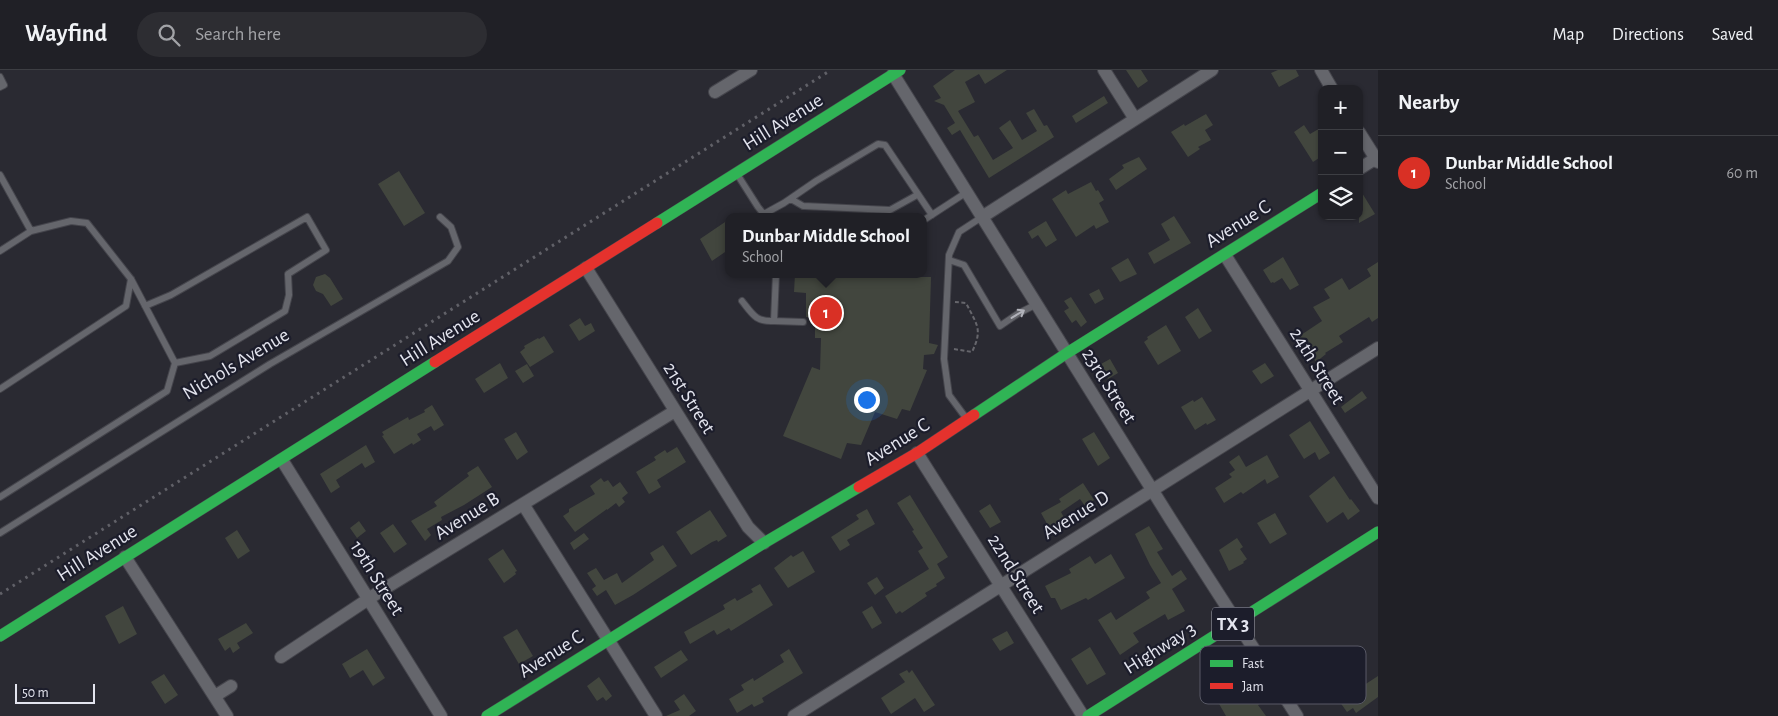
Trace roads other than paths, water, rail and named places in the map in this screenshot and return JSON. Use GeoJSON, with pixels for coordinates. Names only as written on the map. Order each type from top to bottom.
{"type":"FeatureCollection","features":[{"type":"Feature","properties":{"kind":"street"},"geometry":{"type":"LineString","coordinates":[[715,92],[751,70]]}},
{"type":"Feature","properties":{"kind":"street"},"geometry":{"type":"LineString","coordinates":[[1104,70],[1135,119]]}},
{"type":"Feature","properties":{"kind":"street"},"geometry":{"type":"LineString","coordinates":[[982,217],[1212,70]]}},
{"type":"Feature","properties":{"kind":"street"},"geometry":{"type":"LineString","coordinates":[[1321,70],[1330,85]]}},
{"type":"Feature","properties":{"kind":"street","name":"Hill Avenue"},"geometry":{"type":"LineString","coordinates":[[0,636],[896,72]]}},
{"type":"Feature","properties":{"kind":"street","name":"23rd Street"},"geometry":{"type":"LineString","coordinates":[[896,72],[982,217],[1252,646]]}},
{"type":"Feature","properties":{"kind":"street"},"geometry":{"type":"LineString","coordinates":[[1363,138],[1377,159],[1363,167]]}},
{"type":"Feature","properties":{"kind":"street","name":"Avenue C"},"geometry":{"type":"LineString","coordinates":[[486,716],[764,543],[918,453],[1067,353],[1318,196]]}},
{"type":"Feature","properties":{"kind":"street","name":"24th Street"},"geometry":{"type":"LineString","coordinates":[[1225,255],[1378,498]]}},
{"type":"Feature","properties":{"kind":"street","name":"21st Street"},"geometry":{"type":"LineString","coordinates":[[586,268],[748,527],[764,543]]}},
{"type":"Feature","properties":{"kind":"street","name":"Avenue D"},"geometry":{"type":"LineString","coordinates":[[794,716],[1378,348]]}},
{"type":"Feature","properties":{"kind":"street","name":"Avenue B"},"geometry":{"type":"LineString","coordinates":[[282,657],[368,599],[675,411]]}},
{"type":"Feature","properties":{"kind":"street","name":"22nd Street"},"geometry":{"type":"LineString","coordinates":[[918,453],[1084,716]]}},
{"type":"Feature","properties":{"kind":"street","name":"19th Street"},"geometry":{"type":"LineString","coordinates":[[282,460],[441,716]]}},
{"type":"Feature","properties":{"kind":"street"},"geometry":{"type":"LineString","coordinates":[[523,504],[656,716]]}},
{"type":"Feature","properties":{"kind":"street","name":"Highway 3"},"geometry":{"type":"LineString","coordinates":[[1088,716],[1378,532]]}},
{"type":"Feature","properties":{"kind":"street"},"geometry":{"type":"LineString","coordinates":[[126,557],[227,716]]}},
{"type":"Feature","properties":{"kind":"street"},"geometry":{"type":"LineString","coordinates":[[215,696],[231,686]]}},
{"type":"Feature","properties":{"kind":"street","name":"23rd Street"},"geometry":{"type":"LineString","coordinates":[[1289,704],[1297,716]]}},
{"type":"Feature","properties":{"kind":"lane"},"geometry":{"type":"LineString","coordinates":[[0,77],[4,84],[0,87]]}},
{"type":"Feature","properties":{"kind":"lane"},"geometry":{"type":"LineString","coordinates":[[769,213],[816,181],[878,144],[885,145],[932,215]]}},
{"type":"Feature","properties":{"kind":"lane"},"geometry":{"type":"LineString","coordinates":[[736,173],[763,213]]}},
{"type":"Feature","properties":{"kind":"lane"},"geometry":{"type":"LineString","coordinates":[[0,174],[31,231]]}},
{"type":"Feature","properties":{"kind":"lane"},"geometry":{"type":"LineString","coordinates":[[927,218],[967,192]]}},
{"type":"Feature","properties":{"kind":"lane"},"geometry":{"type":"LineString","coordinates":[[791,198],[803,206],[890,210],[917,195]]}},
{"type":"Feature","properties":{"kind":"lane"},"geometry":{"type":"LineString","coordinates":[[145,306],[172,295],[307,217],[326,250],[288,274],[290,294],[285,311],[210,356],[175,363]]}},
{"type":"Feature","properties":{"kind":"lane","name":"Nichols Avenue"},"geometry":{"type":"LineString","coordinates":[[0,533],[270,364],[448,261],[458,247],[451,227],[440,217]]}},
{"type":"Feature","properties":{"kind":"lane"},"geometry":{"type":"LineString","coordinates":[[967,420],[949,395],[944,359],[948,260],[960,232],[982,217]]}},
{"type":"Feature","properties":{"kind":"lane"},"geometry":{"type":"LineString","coordinates":[[0,251],[31,231],[71,221],[88,223],[131,279],[175,363],[166,391],[0,497]]}},
{"type":"Feature","properties":{"kind":"lane"},"geometry":{"type":"LineString","coordinates":[[948,260],[964,265],[1000,326],[1036,304]]}},
{"type":"Feature","properties":{"kind":"lane"},"geometry":{"type":"LineString","coordinates":[[774,321],[776,278]]}},
{"type":"Feature","properties":{"kind":"lane"},"geometry":{"type":"LineString","coordinates":[[0,389],[126,306],[131,279]]}},
{"type":"Feature","properties":{"kind":"lane"},"geometry":{"type":"LineString","coordinates":[[742,301],[753,315],[763,321],[804,322]]}},
{"type":"Feature","properties":{"kind":"railway"},"geometry":{"type":"LineString","coordinates":[[0,594],[831,70]]}},
{"type":"Feature","properties":{"kind":"place","name":"Dunbar Middle School"},"geometry":{"type":"Point","coordinates":[826,313]}}]}
